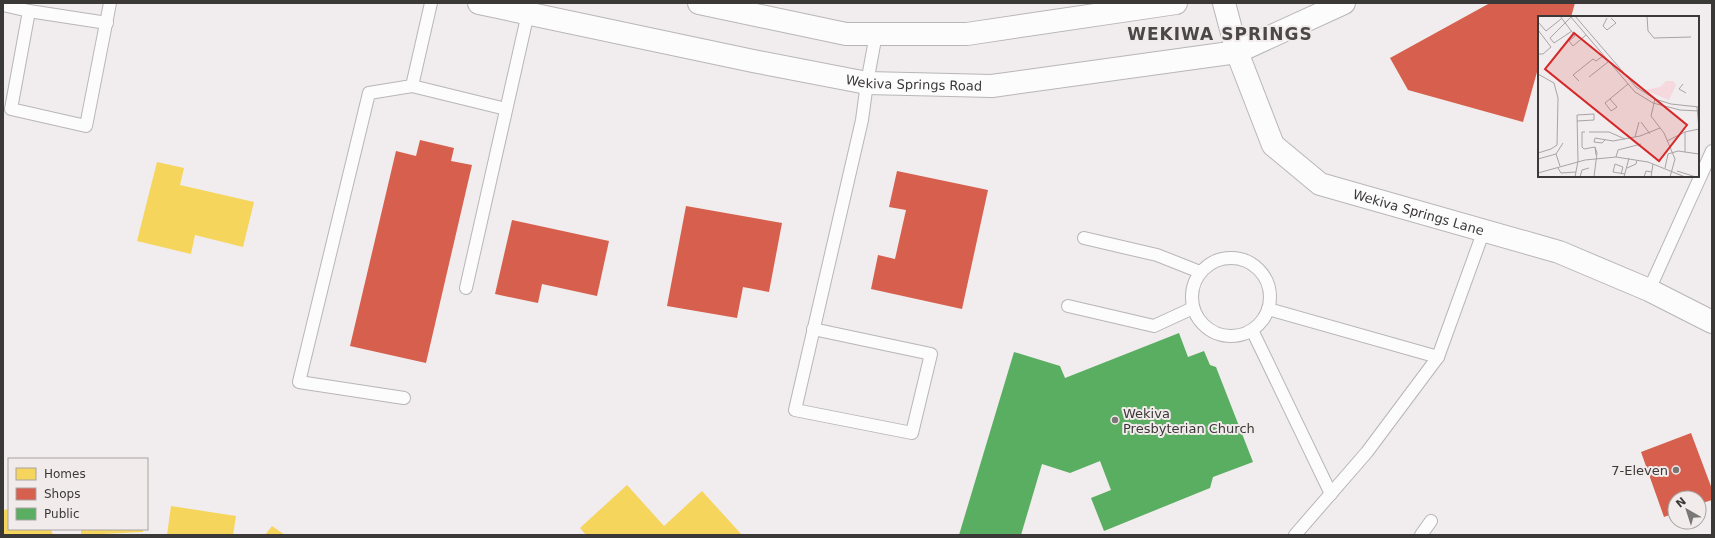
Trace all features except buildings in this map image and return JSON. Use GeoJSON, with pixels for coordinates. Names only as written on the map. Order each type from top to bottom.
{"type":"FeatureCollection","features":[{"type":"Feature","properties":{"kind":"main road","name":"Wekiva Springs Road"},"geometry":{"type":"LineString","coordinates":[[479,3],[866,83],[992,86],[1237,52],[1344,3]]}},
{"type":"Feature","properties":{"kind":"main road"},"geometry":{"type":"LineString","coordinates":[[699,3],[846,34],[967,34],[1176,3]]}},
{"type":"Feature","properties":{"kind":"main road","name":"Wekiva Springs Lane"},"geometry":{"type":"LineString","coordinates":[[1224,3],[1237,52],[1274,145],[1320,184],[1559,252],[1649,290],[1712,322]]}},
{"type":"Feature","properties":{"kind":"lane"},"geometry":{"type":"LineString","coordinates":[[29,11],[11,109],[86,126],[110,3]]}},
{"type":"Feature","properties":{"kind":"lane"},"geometry":{"type":"LineString","coordinates":[[412,86],[431,3]]}},
{"type":"Feature","properties":{"kind":"lane"},"geometry":{"type":"LineString","coordinates":[[3,5],[29,11],[107,23]]}},
{"type":"Feature","properties":{"kind":"lane"},"geometry":{"type":"LineString","coordinates":[[466,288],[528,13]]}},
{"type":"Feature","properties":{"kind":"lane"},"geometry":{"type":"LineString","coordinates":[[813,329],[931,354],[912,433],[795,410],[813,329],[862,120],[866,83],[876,34]]}},
{"type":"Feature","properties":{"kind":"lane"},"geometry":{"type":"LineString","coordinates":[[404,398],[298,382],[369,93],[412,86],[506,109]]}},
{"type":"Feature","properties":{"kind":"lane"},"geometry":{"type":"LineString","coordinates":[[1649,290],[1712,151]]}},
{"type":"Feature","properties":{"kind":"lane"},"geometry":{"type":"LineString","coordinates":[[1295,535],[1367,452],[1438,357],[1484,230]]}},
{"type":"Feature","properties":{"kind":"lane"},"geometry":{"type":"LineString","coordinates":[[1084,238],[1157,254],[1200,272]]}},
{"type":"Feature","properties":{"kind":"lane"},"geometry":{"type":"LineString","coordinates":[[1223,258],[1237,258],[1250,262],[1260,271],[1267,282],[1270,296],[1268,309],[1261,321],[1252,330],[1241,335],[1229,336],[1217,334],[1206,328],[1198,319],[1193,308],[1191,296],[1194,284],[1200,272],[1210,263],[1223,258]]}},
{"type":"Feature","properties":{"kind":"lane"},"geometry":{"type":"LineString","coordinates":[[1068,306],[1154,326],[1193,308]]}},
{"type":"Feature","properties":{"kind":"lane"},"geometry":{"type":"LineString","coordinates":[[1268,309],[1438,357]]}},
{"type":"Feature","properties":{"kind":"lane"},"geometry":{"type":"LineString","coordinates":[[1252,330],[1331,494]]}},
{"type":"Feature","properties":{"kind":"lane"},"geometry":{"type":"LineString","coordinates":[[1420,535],[1431,521]]}},
{"type":"Feature","properties":{"kind":"place","name":"Wekiva Presbyterian Church"},"geometry":{"type":"Point","coordinates":[1115,420]}},
{"type":"Feature","properties":{"kind":"place","name":"7-Eleven"},"geometry":{"type":"Point","coordinates":[1676,470]}},
{"type":"Feature","properties":{"kind":"district","name":"WEKIWA SPRINGS"},"geometry":{"type":"Point","coordinates":[1220,34]}}]}
